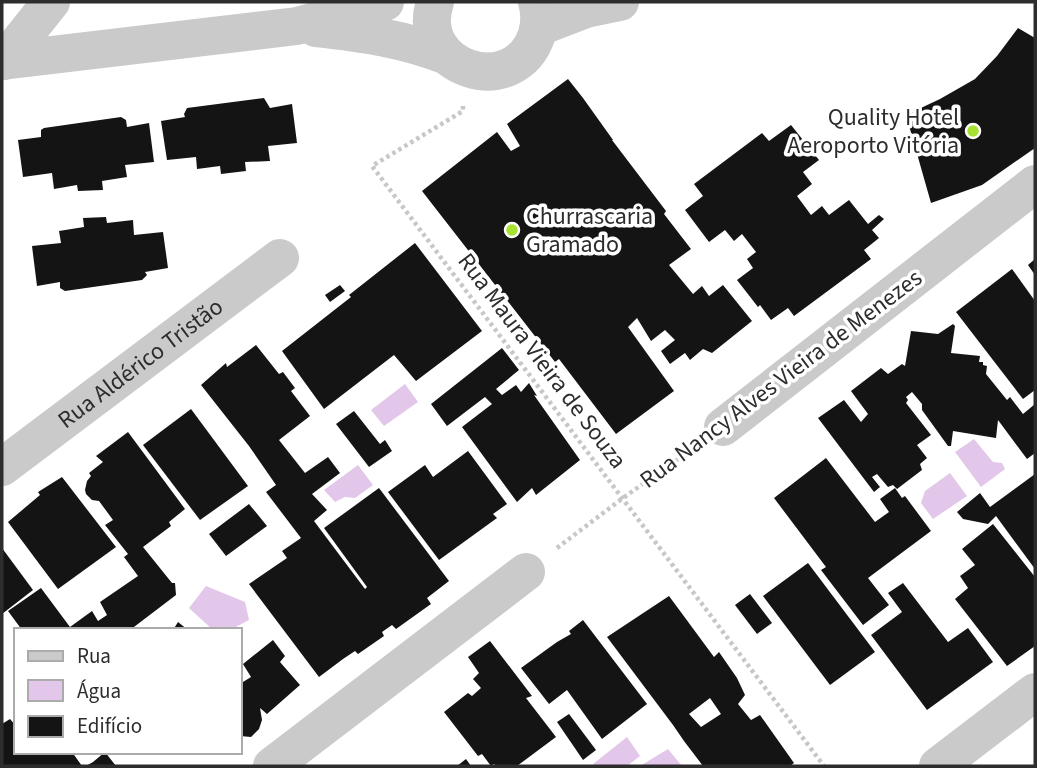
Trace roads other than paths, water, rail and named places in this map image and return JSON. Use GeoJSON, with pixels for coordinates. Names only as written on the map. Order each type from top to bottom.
{"type":"FeatureCollection","features":[{"type":"Feature","properties":{"kind":"street"},"geometry":{"type":"LineString","coordinates":[[3,61],[51,2]]}},
{"type":"Feature","properties":{"kind":"street"},"geometry":{"type":"LineString","coordinates":[[3,61],[297,26],[385,2]]}},
{"type":"Feature","properties":{"kind":"street"},"geometry":{"type":"LineString","coordinates":[[435,2],[432,27],[437,43],[454,61]]}},
{"type":"Feature","properties":{"kind":"street"},"geometry":{"type":"LineString","coordinates":[[297,26],[372,35],[422,46],[477,72],[494,72],[524,57],[534,43],[538,14],[577,12],[620,2]]}},
{"type":"Feature","properties":{"kind":"street","name":"Rua Nancy Alves Vieira de Menezes"},"geometry":{"type":"LineString","coordinates":[[723,427],[1035,184]]}},
{"type":"Feature","properties":{"kind":"street","name":"Rua Aldérico Tristão"},"geometry":{"type":"LineString","coordinates":[[2,467],[280,258]]}},
{"type":"Feature","properties":{"kind":"street"},"geometry":{"type":"LineString","coordinates":[[272,766],[526,572]]}},
{"type":"Feature","properties":{"kind":"street"},"geometry":{"type":"LineString","coordinates":[[938,766],[1035,692]]}},
{"type":"Feature","properties":{"kind":"water"},"geometry":{"type":"Polygon","coordinates":[[[405,384],[418,402],[384,426],[371,410],[405,384]]]}},
{"type":"Feature","properties":{"kind":"water"},"geometry":{"type":"Polygon","coordinates":[[[974,439],[993,462],[1002,463],[1005,469],[981,487],[955,452],[974,439]]]}},
{"type":"Feature","properties":{"kind":"water"},"geometry":{"type":"Polygon","coordinates":[[[358,465],[373,485],[355,498],[345,497],[335,502],[324,490],[358,465]]]}},
{"type":"Feature","properties":{"kind":"water"},"geometry":{"type":"Polygon","coordinates":[[[950,473],[967,496],[933,519],[921,503],[925,491],[950,473]]]}},
{"type":"Feature","properties":{"kind":"water"},"geometry":{"type":"Polygon","coordinates":[[[206,586],[245,602],[249,620],[234,628],[211,628],[189,608],[206,586]]]}},
{"type":"Feature","properties":{"kind":"water"},"geometry":{"type":"Polygon","coordinates":[[[627,737],[640,756],[627,766],[593,764],[627,737]]]}},
{"type":"Feature","properties":{"kind":"water"},"geometry":{"type":"Polygon","coordinates":[[[668,749],[682,766],[640,766],[668,749]]]}},
{"type":"Feature","properties":{"kind":"place","name":"Quality Hotel Aeroporto Vitória"},"geometry":{"type":"Point","coordinates":[973,131]}},
{"type":"Feature","properties":{"kind":"place","name":"Churrascaria Gramado"},"geometry":{"type":"Point","coordinates":[512,230]}}]}
